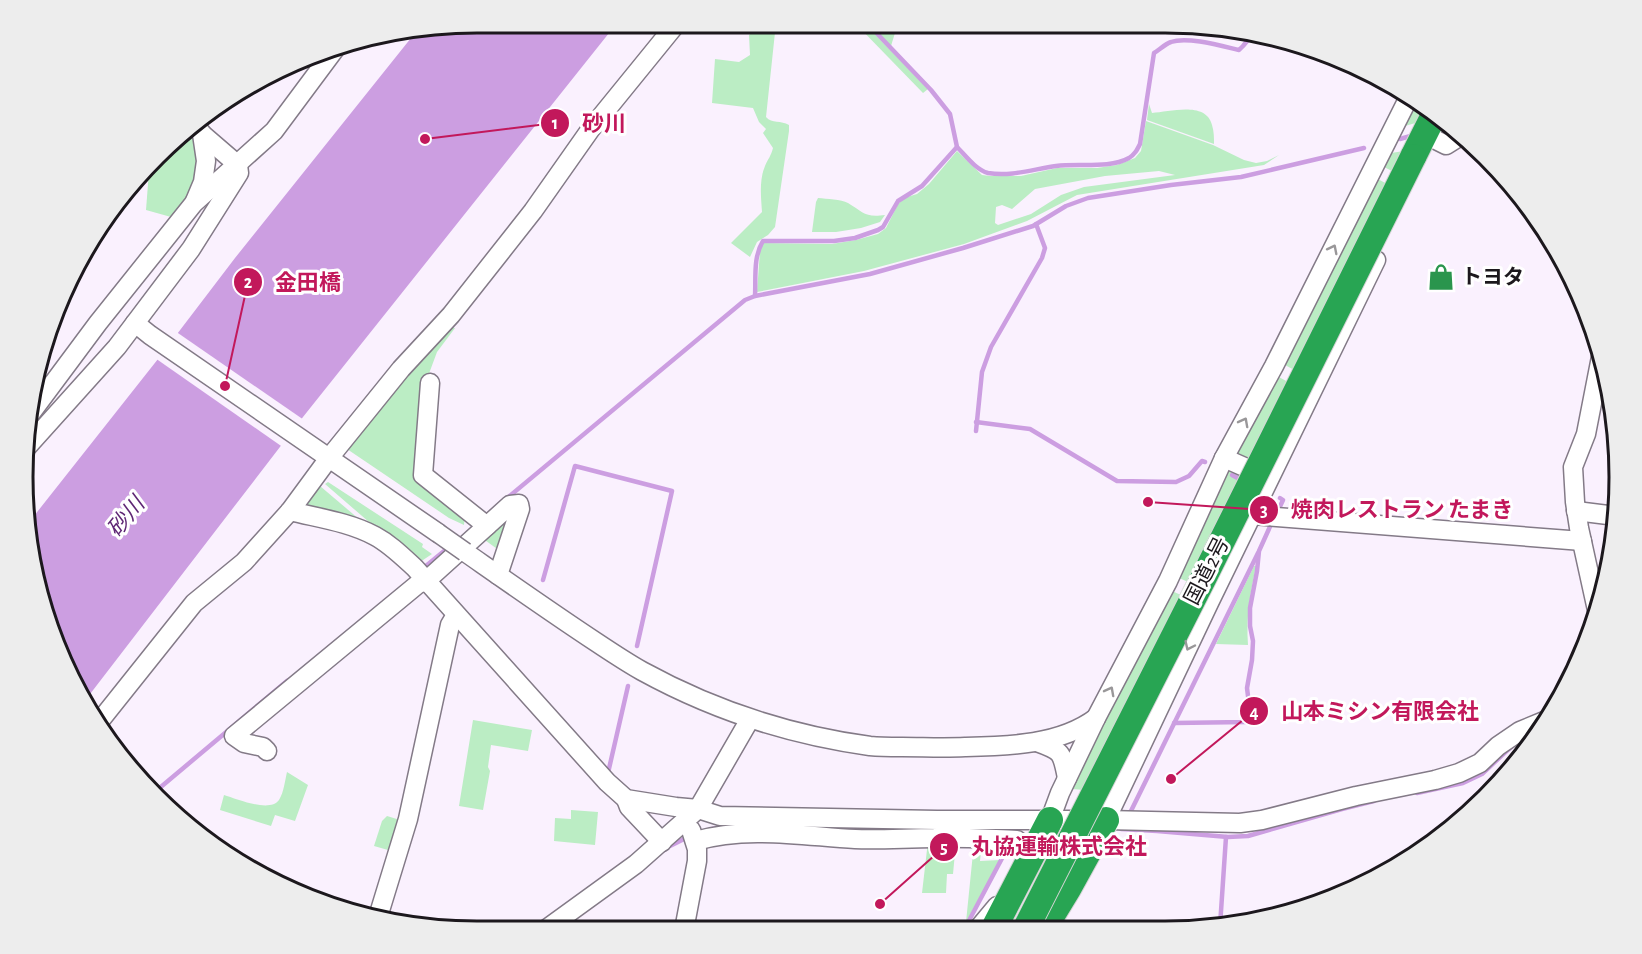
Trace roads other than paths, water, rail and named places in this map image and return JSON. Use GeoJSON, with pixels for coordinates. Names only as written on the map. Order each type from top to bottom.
{"type":"FeatureCollection","features":[{"type":"Feature","properties":{"kind":"highway","name":"国道2号"},"geometry":{"type":"LineString","coordinates":[[1030,921],[1431,122]]}},
{"type":"Feature","properties":{"kind":"highway"},"geometry":{"type":"LineString","coordinates":[[998,921],[1050,820]]}},
{"type":"Feature","properties":{"kind":"highway"},"geometry":{"type":"LineString","coordinates":[[1048,921],[1106,820]]}},
{"type":"Feature","properties":{"kind":"street"},"geometry":{"type":"LineString","coordinates":[[103,717],[194,603],[244,562],[290,511],[329,458],[401,369],[451,315],[533,211],[590,130],[669,33]]}},
{"type":"Feature","properties":{"kind":"street"},"geometry":{"type":"LineString","coordinates":[[40,401],[98,323],[194,203],[274,130],[327,60]]}},
{"type":"Feature","properties":{"kind":"street"},"geometry":{"type":"LineString","coordinates":[[1050,820],[1067,778],[1168,581],[1224,458],[1274,366],[1406,104]]}},
{"type":"Feature","properties":{"kind":"street"},"geometry":{"type":"LineString","coordinates":[[35,438],[117,347],[191,249],[240,172],[238,165],[200,130]]}},
{"type":"Feature","properties":{"kind":"street"},"geometry":{"type":"LineString","coordinates":[[1106,820],[1315,383],[1441,130]]}},
{"type":"Feature","properties":{"kind":"street"},"geometry":{"type":"LineString","coordinates":[[194,203],[203,182],[206,161],[199,131]]}},
{"type":"Feature","properties":{"kind":"street"},"geometry":{"type":"LineString","coordinates":[[1436,140],[1446,145],[1454,140]]}},
{"type":"Feature","properties":{"kind":"street"},"geometry":{"type":"LineString","coordinates":[[1373,169],[1413,186]]}},
{"type":"Feature","properties":{"kind":"street"},"geometry":{"type":"LineString","coordinates":[[135,323],[498,575],[640,670],[678,689],[750,719],[795,732],[872,746],[940,748],[1037,742],[1086,726],[1096,718]]}},
{"type":"Feature","properties":{"kind":"street"},"geometry":{"type":"LineString","coordinates":[[1274,366],[1315,383]]}},
{"type":"Feature","properties":{"kind":"street"},"geometry":{"type":"LineString","coordinates":[[1593,595],[1578,541],[1573,467],[1586,434],[1597,377]]}},
{"type":"Feature","properties":{"kind":"street"},"geometry":{"type":"LineString","coordinates":[[430,383],[423,475],[482,522]]}},
{"type":"Feature","properties":{"kind":"street"},"geometry":{"type":"LineString","coordinates":[[1224,458],[1270,478]]}},
{"type":"Feature","properties":{"kind":"street"},"geometry":{"type":"LineString","coordinates":[[267,751],[263,747],[244,743],[234,736],[418,584],[482,522],[510,505],[519,504],[520,509],[498,575]]}},
{"type":"Feature","properties":{"kind":"street"},"geometry":{"type":"LineString","coordinates":[[290,511],[350,526],[375,536],[393,548],[425,575],[456,615],[607,782],[629,800],[676,807],[693,828],[710,837],[739,833],[766,833],[858,839],[1017,840]]}},
{"type":"Feature","properties":{"kind":"street"},"geometry":{"type":"LineString","coordinates":[[1576,511],[1607,515]]}},
{"type":"Feature","properties":{"kind":"street"},"geometry":{"type":"LineString","coordinates":[[1252,515],[1578,541]]}},
{"type":"Feature","properties":{"kind":"street"},"geometry":{"type":"LineString","coordinates":[[1168,581],[1209,603]]}},
{"type":"Feature","properties":{"kind":"street"},"geometry":{"type":"LineString","coordinates":[[380,910],[405,829],[450,624],[456,615]]}},
{"type":"Feature","properties":{"kind":"street"},"geometry":{"type":"LineString","coordinates":[[686,921],[698,849],[693,828],[750,719]]}},
{"type":"Feature","properties":{"kind":"street"},"geometry":{"type":"LineString","coordinates":[[557,921],[662,842],[720,816],[1240,823],[1262,820],[1356,795],[1435,780],[1459,773],[1480,763],[1498,746],[1520,731],[1533,726]]}},
{"type":"Feature","properties":{"kind":"street"},"geometry":{"type":"LineString","coordinates":[[1037,742],[1061,754],[1067,778]]}},
{"type":"Feature","properties":{"kind":"street"},"geometry":{"type":"LineString","coordinates":[[629,800],[629,807],[662,842]]}},
{"type":"Feature","properties":{"kind":"street"},"geometry":{"type":"LineString","coordinates":[[984,921],[1025,869]]}},
{"type":"Feature","properties":{"kind":"street"},"geometry":{"type":"LineString","coordinates":[[1057,921],[1068,889]]}},
{"type":"Feature","properties":{"kind":"water"},"geometry":{"type":"Polygon","coordinates":[[[477,33],[609,33],[303,417],[90,694],[67,647],[48,592],[35,515],[235,258],[411,38],[477,33]]]}},
{"type":"Feature","properties":{"kind":"waterway"},"geometry":{"type":"LineString","coordinates":[[755,296],[756,261],[763,241],[834,241],[855,238],[878,230],[883,227],[898,201],[922,186],[957,147],[950,114],[931,90],[877,33]]}},
{"type":"Feature","properties":{"kind":"waterway"},"geometry":{"type":"LineString","coordinates":[[957,147],[979,169],[997,174],[1065,165],[1103,165],[1121,161],[1133,155],[1140,144],[1154,53],[1178,40],[1205,42],[1239,50],[1247,41]]}},
{"type":"Feature","properties":{"kind":"waterway"},"geometry":{"type":"LineString","coordinates":[[1400,139],[1414,135]]}},
{"type":"Feature","properties":{"kind":"waterway"},"geometry":{"type":"LineString","coordinates":[[506,499],[745,300],[755,296],[870,274],[963,248],[1033,226],[1066,206],[1088,198],[1241,177],[1364,148]]}},
{"type":"Feature","properties":{"kind":"waterway"},"geometry":{"type":"LineString","coordinates":[[976,431],[982,372],[991,347],[1042,258],[1045,248],[1036,224]]}},
{"type":"Feature","properties":{"kind":"waterway"},"geometry":{"type":"LineString","coordinates":[[976,422],[1030,429],[1117,481],[1176,482],[1189,476],[1202,461],[1205,462]]}},
{"type":"Feature","properties":{"kind":"waterway"},"geometry":{"type":"LineString","coordinates":[[543,580],[575,466],[672,491],[637,646]]}},
{"type":"Feature","properties":{"kind":"waterway"},"geometry":{"type":"LineString","coordinates":[[1232,475],[1243,481]]}},
{"type":"Feature","properties":{"kind":"waterway"},"geometry":{"type":"LineString","coordinates":[[1277,513],[1283,500],[1280,498]]}},
{"type":"Feature","properties":{"kind":"waterway"},"geometry":{"type":"LineString","coordinates":[[1174,723],[1246,722],[1249,704],[1247,688],[1253,641],[1250,608],[1259,551],[1273,520]]}},
{"type":"Feature","properties":{"kind":"waterway"},"geometry":{"type":"LineString","coordinates":[[421,570],[449,547]]}},
{"type":"Feature","properties":{"kind":"waterway"},"geometry":{"type":"LineString","coordinates":[[1130,813],[1258,553]]}},
{"type":"Feature","properties":{"kind":"waterway"},"geometry":{"type":"LineString","coordinates":[[160,788],[287,681]]}},
{"type":"Feature","properties":{"kind":"waterway"},"geometry":{"type":"LineString","coordinates":[[608,773],[628,686]]}},
{"type":"Feature","properties":{"kind":"waterway"},"geometry":{"type":"LineString","coordinates":[[1417,793],[1463,783],[1482,774],[1512,746]]}},
{"type":"Feature","properties":{"kind":"waterway"},"geometry":{"type":"LineString","coordinates":[[1121,829],[1228,837],[1248,836],[1374,801]]}},
{"type":"Feature","properties":{"kind":"waterway"},"geometry":{"type":"LineString","coordinates":[[712,829],[730,826]]}},
{"type":"Feature","properties":{"kind":"waterway"},"geometry":{"type":"LineString","coordinates":[[816,827],[907,830]]}},
{"type":"Feature","properties":{"kind":"waterway"},"geometry":{"type":"LineString","coordinates":[[990,830],[1018,830]]}},
{"type":"Feature","properties":{"kind":"waterway"},"geometry":{"type":"LineString","coordinates":[[670,846],[690,836]]}},
{"type":"Feature","properties":{"kind":"waterway"},"geometry":{"type":"LineString","coordinates":[[1221,917],[1226,837]]}},
{"type":"Feature","properties":{"kind":"waterway"},"geometry":{"type":"LineString","coordinates":[[969,921],[1008,847]]}},
{"type":"Feature","properties":{"kind":"place","name":"砂川"},"geometry":{"type":"Point","coordinates":[425,139]}},
{"type":"Feature","properties":{"kind":"place","name":"トヨタ"},"geometry":{"type":"Point","coordinates":[1441,277]}},
{"type":"Feature","properties":{"kind":"place","name":"金田橋"},"geometry":{"type":"Point","coordinates":[225,386]}},
{"type":"Feature","properties":{"kind":"place","name":"焼肉レストラン たまき"},"geometry":{"type":"Point","coordinates":[1148,502]}},
{"type":"Feature","properties":{"kind":"place","name":"山本ミシン有限会社"},"geometry":{"type":"Point","coordinates":[1171,779]}},
{"type":"Feature","properties":{"kind":"place","name":"丸協運輸株式会社"},"geometry":{"type":"Point","coordinates":[880,904]}}]}
